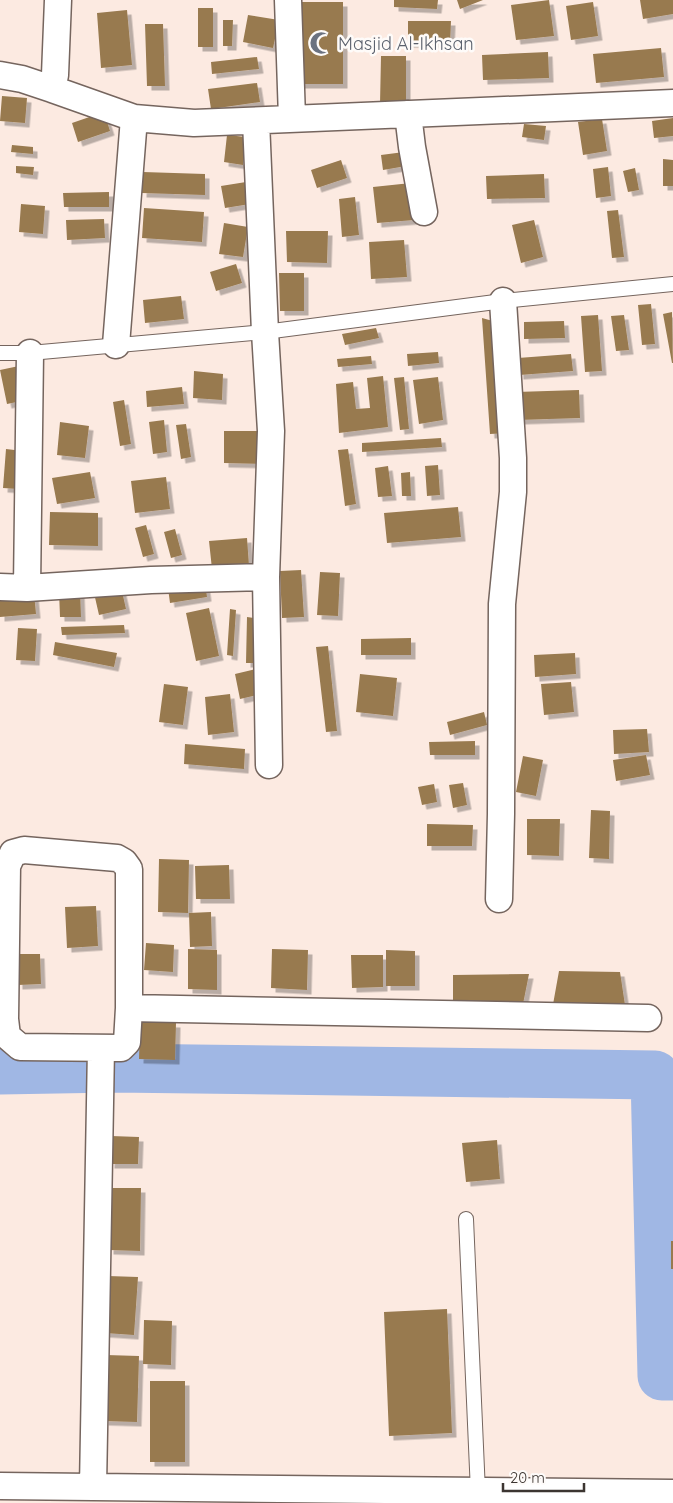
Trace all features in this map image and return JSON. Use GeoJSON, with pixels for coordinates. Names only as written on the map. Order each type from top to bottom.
{"type":"FeatureCollection","features":[{"type":"Feature","properties":{"kind":"street"},"geometry":{"type":"LineString","coordinates":[[52,89],[55,75],[58,0]]}},
{"type":"Feature","properties":{"kind":"street"},"geometry":{"type":"LineString","coordinates":[[288,0],[292,118]]}},
{"type":"Feature","properties":{"kind":"street"},"geometry":{"type":"LineString","coordinates":[[0,75],[22,79],[134,118],[194,123],[673,103]]}},
{"type":"Feature","properties":{"kind":"street"},"geometry":{"type":"LineString","coordinates":[[408,114],[424,212]]}},
{"type":"Feature","properties":{"kind":"street"},"geometry":{"type":"LineString","coordinates":[[116,346],[134,118]]}},
{"type":"Feature","properties":{"kind":"street"},"geometry":{"type":"LineString","coordinates":[[256,121],[271,431],[266,576],[269,765]]}},
{"type":"Feature","properties":{"kind":"street"},"geometry":{"type":"LineString","coordinates":[[499,899],[502,604],[512,492],[513,458],[503,301]]}},
{"type":"Feature","properties":{"kind":"street"},"geometry":{"type":"LineString","coordinates":[[27,588],[30,353]]}},
{"type":"Feature","properties":{"kind":"street"},"geometry":{"type":"LineString","coordinates":[[0,587],[27,588],[151,580],[266,576]]}},
{"type":"Feature","properties":{"kind":"street"},"geometry":{"type":"LineString","coordinates":[[24,850],[117,858],[124,862],[129,869],[129,1008],[127,1042],[101,1062],[20,1046],[7,1036],[5,1019],[7,866],[13,853],[24,850]]}},
{"type":"Feature","properties":{"kind":"street"},"geometry":{"type":"LineString","coordinates":[[129,1008],[648,1018]]}},
{"type":"Feature","properties":{"kind":"street"},"geometry":{"type":"LineString","coordinates":[[93,1487],[101,1062]]}},
{"type":"Feature","properties":{"kind":"street"},"geometry":{"type":"LineString","coordinates":[[0,1486],[673,1493]]}},
{"type":"Feature","properties":{"kind":"lane"},"geometry":{"type":"LineString","coordinates":[[0,353],[30,353],[265,332],[503,301],[673,284]]}},
{"type":"Feature","properties":{"kind":"lane"},"geometry":{"type":"LineString","coordinates":[[466,1219],[478,1492]]}},
{"type":"Feature","properties":{"kind":"building"},"geometry":{"type":"Polygon","coordinates":[[[394,0],[438,0],[437,9],[394,7],[394,0]]]}},
{"type":"Feature","properties":{"kind":"building"},"geometry":{"type":"Polygon","coordinates":[[[457,0],[483,0],[460,9],[457,0]]]}},
{"type":"Feature","properties":{"kind":"building"},"geometry":{"type":"Polygon","coordinates":[[[549,0],[554,36],[516,40],[511,5],[549,0]]]}},
{"type":"Feature","properties":{"kind":"building"},"geometry":{"type":"Polygon","coordinates":[[[640,0],[673,0],[673,14],[643,19],[640,0]]]}},
{"type":"Feature","properties":{"kind":"building","name":"Masjid Al-Ikhsan"},"geometry":{"type":"Polygon","coordinates":[[[299,2],[343,2],[343,84],[299,84],[299,2]]]}},
{"type":"Feature","properties":{"kind":"building"},"geometry":{"type":"Polygon","coordinates":[[[593,2],[598,36],[571,40],[566,6],[593,2]]]}},
{"type":"Feature","properties":{"kind":"building"},"geometry":{"type":"Polygon","coordinates":[[[198,8],[213,8],[213,47],[198,47],[198,8]]]}},
{"type":"Feature","properties":{"kind":"building"},"geometry":{"type":"Polygon","coordinates":[[[127,10],[132,65],[101,68],[97,13],[127,10]]]}},
{"type":"Feature","properties":{"kind":"building"},"geometry":{"type":"Polygon","coordinates":[[[248,15],[279,20],[273,48],[243,42],[248,15]]]}},
{"type":"Feature","properties":{"kind":"building"},"geometry":{"type":"Polygon","coordinates":[[[223,20],[233,20],[232,46],[223,46],[223,20]]]}},
{"type":"Feature","properties":{"kind":"building"},"geometry":{"type":"Polygon","coordinates":[[[408,21],[451,21],[450,44],[408,43],[408,21]]]}},
{"type":"Feature","properties":{"kind":"building"},"geometry":{"type":"Polygon","coordinates":[[[145,24],[163,24],[165,86],[147,86],[145,24]]]}},
{"type":"Feature","properties":{"kind":"building"},"geometry":{"type":"Polygon","coordinates":[[[661,48],[664,77],[596,83],[593,54],[661,48]]]}},
{"type":"Feature","properties":{"kind":"building"},"geometry":{"type":"Polygon","coordinates":[[[548,52],[549,78],[483,80],[482,55],[548,52]]]}},
{"type":"Feature","properties":{"kind":"building"},"geometry":{"type":"Polygon","coordinates":[[[381,56],[406,56],[406,105],[380,104],[381,56]]]}},
{"type":"Feature","properties":{"kind":"building"},"geometry":{"type":"Polygon","coordinates":[[[257,57],[259,69],[212,74],[211,62],[257,57]]]}},
{"type":"Feature","properties":{"kind":"building"},"geometry":{"type":"Polygon","coordinates":[[[257,83],[260,102],[211,109],[208,89],[257,83]]]}},
{"type":"Feature","properties":{"kind":"building"},"geometry":{"type":"Polygon","coordinates":[[[2,96],[27,98],[25,123],[0,121],[2,96]]]}},
{"type":"Feature","properties":{"kind":"building"},"geometry":{"type":"Polygon","coordinates":[[[104,112],[110,131],[78,142],[72,123],[104,112]]]}},
{"type":"Feature","properties":{"kind":"building"},"geometry":{"type":"Polygon","coordinates":[[[673,118],[673,136],[654,138],[652,121],[673,118]]]}},
{"type":"Feature","properties":{"kind":"building"},"geometry":{"type":"Polygon","coordinates":[[[602,119],[607,151],[583,155],[578,122],[602,119]]]}},
{"type":"Feature","properties":{"kind":"building"},"geometry":{"type":"Polygon","coordinates":[[[524,124],[546,126],[544,140],[522,137],[524,124]]]}},
{"type":"Feature","properties":{"kind":"building"},"geometry":{"type":"Polygon","coordinates":[[[227,135],[246,137],[243,165],[224,162],[227,135]]]}},
{"type":"Feature","properties":{"kind":"building"},"geometry":{"type":"Polygon","coordinates":[[[12,145],[33,147],[33,154],[11,152],[12,145]]]}},
{"type":"Feature","properties":{"kind":"building"},"geometry":{"type":"Polygon","coordinates":[[[404,152],[406,166],[383,170],[381,155],[404,152]]]}},
{"type":"Feature","properties":{"kind":"building"},"geometry":{"type":"Polygon","coordinates":[[[663,159],[673,160],[673,186],[663,186],[663,159]]]}},
{"type":"Feature","properties":{"kind":"building"},"geometry":{"type":"Polygon","coordinates":[[[341,160],[347,178],[317,188],[311,170],[341,160]]]}},
{"type":"Feature","properties":{"kind":"building"},"geometry":{"type":"Polygon","coordinates":[[[16,166],[34,167],[33,175],[16,173],[16,166]]]}},
{"type":"Feature","properties":{"kind":"building"},"geometry":{"type":"Polygon","coordinates":[[[608,167],[611,196],[596,198],[593,169],[608,167]]]}},
{"type":"Feature","properties":{"kind":"building"},"geometry":{"type":"Polygon","coordinates":[[[635,168],[639,190],[628,192],[623,171],[635,168]]]}},
{"type":"Feature","properties":{"kind":"building"},"geometry":{"type":"Polygon","coordinates":[[[143,172],[205,174],[205,195],[142,193],[143,172]]]}},
{"type":"Feature","properties":{"kind":"building"},"geometry":{"type":"Polygon","coordinates":[[[544,174],[545,198],[487,199],[486,176],[544,174]]]}},
{"type":"Feature","properties":{"kind":"building"},"geometry":{"type":"Polygon","coordinates":[[[246,182],[250,204],[225,208],[221,186],[246,182]]]}},
{"type":"Feature","properties":{"kind":"building"},"geometry":{"type":"Polygon","coordinates":[[[411,183],[414,220],[377,223],[373,187],[411,183]]]}},
{"type":"Feature","properties":{"kind":"building"},"geometry":{"type":"Polygon","coordinates":[[[109,192],[109,207],[64,207],[63,193],[109,192]]]}},
{"type":"Feature","properties":{"kind":"building"},"geometry":{"type":"Polygon","coordinates":[[[355,197],[359,235],[342,237],[339,199],[355,197]]]}},
{"type":"Feature","properties":{"kind":"building"},"geometry":{"type":"Polygon","coordinates":[[[21,204],[45,206],[43,234],[19,232],[21,204]]]}},
{"type":"Feature","properties":{"kind":"building"},"geometry":{"type":"Polygon","coordinates":[[[144,208],[204,212],[202,242],[142,238],[144,208]]]}},
{"type":"Feature","properties":{"kind":"building"},"geometry":{"type":"Polygon","coordinates":[[[618,210],[624,257],[612,258],[607,211],[618,210]]]}},
{"type":"Feature","properties":{"kind":"building"},"geometry":{"type":"Polygon","coordinates":[[[104,219],[105,238],[67,240],[66,220],[104,219]]]}},
{"type":"Feature","properties":{"kind":"building"},"geometry":{"type":"Polygon","coordinates":[[[534,220],[543,257],[521,263],[512,225],[534,220]]]}},
{"type":"Feature","properties":{"kind":"building"},"geometry":{"type":"Polygon","coordinates":[[[224,223],[248,227],[243,257],[219,254],[224,223]]]}},
{"type":"Feature","properties":{"kind":"building"},"geometry":{"type":"Polygon","coordinates":[[[286,231],[328,231],[327,263],[287,262],[286,231]]]}},
{"type":"Feature","properties":{"kind":"building"},"geometry":{"type":"Polygon","coordinates":[[[404,240],[407,277],[371,279],[369,242],[404,240]]]}},
{"type":"Feature","properties":{"kind":"building"},"geometry":{"type":"Polygon","coordinates":[[[236,264],[242,283],[216,291],[210,272],[236,264]]]}},
{"type":"Feature","properties":{"kind":"building"},"geometry":{"type":"Polygon","coordinates":[[[279,273],[304,273],[304,311],[280,311],[279,273]]]}},
{"type":"Feature","properties":{"kind":"building"},"geometry":{"type":"Polygon","coordinates":[[[181,296],[184,319],[145,323],[143,300],[181,296]]]}},
{"type":"Feature","properties":{"kind":"building"},"geometry":{"type":"Polygon","coordinates":[[[651,304],[655,344],[642,345],[638,305],[651,304]]]}},
{"type":"Feature","properties":{"kind":"building"},"geometry":{"type":"Polygon","coordinates":[[[672,312],[673,363],[663,314],[672,312]]]}},
{"type":"Feature","properties":{"kind":"building"},"geometry":{"type":"Polygon","coordinates":[[[598,315],[602,371],[585,372],[581,316],[598,315]]]}},
{"type":"Feature","properties":{"kind":"building"},"geometry":{"type":"Polygon","coordinates":[[[624,315],[629,350],[616,351],[611,316],[624,315]]]}},
{"type":"Feature","properties":{"kind":"building"},"geometry":{"type":"Polygon","coordinates":[[[482,318],[500,323],[508,433],[490,434],[482,318]]]}},
{"type":"Feature","properties":{"kind":"building"},"geometry":{"type":"Polygon","coordinates":[[[564,321],[565,338],[524,339],[524,322],[564,321]]]}},
{"type":"Feature","properties":{"kind":"building"},"geometry":{"type":"Polygon","coordinates":[[[376,328],[379,338],[345,345],[342,334],[376,328]]]}},
{"type":"Feature","properties":{"kind":"building"},"geometry":{"type":"Polygon","coordinates":[[[438,352],[439,363],[408,366],[407,354],[438,352]]]}},
{"type":"Feature","properties":{"kind":"building"},"geometry":{"type":"Polygon","coordinates":[[[571,354],[573,371],[519,375],[518,358],[571,354]]]}},
{"type":"Feature","properties":{"kind":"building"},"geometry":{"type":"Polygon","coordinates":[[[371,356],[372,364],[338,367],[337,359],[371,356]]]}},
{"type":"Feature","properties":{"kind":"building"},"geometry":{"type":"Polygon","coordinates":[[[19,366],[26,400],[7,404],[0,370],[19,366]]]}},
{"type":"Feature","properties":{"kind":"building"},"geometry":{"type":"Polygon","coordinates":[[[194,371],[223,374],[222,400],[193,398],[194,371]]]}},
{"type":"Feature","properties":{"kind":"building"},"geometry":{"type":"Polygon","coordinates":[[[383,376],[388,427],[339,433],[336,384],[353,382],[356,409],[370,408],[367,378],[383,376]]]}},
{"type":"Feature","properties":{"kind":"building"},"geometry":{"type":"Polygon","coordinates":[[[404,377],[409,429],[400,430],[394,378],[404,377]]]}},
{"type":"Feature","properties":{"kind":"building"},"geometry":{"type":"Polygon","coordinates":[[[438,377],[443,420],[419,424],[413,380],[438,377]]]}},
{"type":"Feature","properties":{"kind":"building"},"geometry":{"type":"Polygon","coordinates":[[[182,387],[184,404],[147,407],[146,391],[182,387]]]}},
{"type":"Feature","properties":{"kind":"building"},"geometry":{"type":"Polygon","coordinates":[[[579,390],[580,418],[517,420],[516,392],[579,390]]]}},
{"type":"Feature","properties":{"kind":"building"},"geometry":{"type":"Polygon","coordinates":[[[124,400],[131,444],[120,446],[113,402],[124,400]]]}},
{"type":"Feature","properties":{"kind":"building"},"geometry":{"type":"Polygon","coordinates":[[[164,420],[167,452],[153,454],[149,422],[164,420]]]}},
{"type":"Feature","properties":{"kind":"building"},"geometry":{"type":"Polygon","coordinates":[[[60,422],[89,426],[85,458],[57,455],[60,422]]]}},
{"type":"Feature","properties":{"kind":"building"},"geometry":{"type":"Polygon","coordinates":[[[186,424],[191,457],[181,459],[176,425],[186,424]]]}},
{"type":"Feature","properties":{"kind":"building"},"geometry":{"type":"Polygon","coordinates":[[[224,431],[263,431],[263,464],[224,463],[224,431]]]}},
{"type":"Feature","properties":{"kind":"building"},"geometry":{"type":"Polygon","coordinates":[[[441,438],[442,447],[362,452],[362,443],[441,438]]]}},
{"type":"Feature","properties":{"kind":"building"},"geometry":{"type":"Polygon","coordinates":[[[6,449],[23,451],[19,489],[3,488],[6,449]]]}},
{"type":"Feature","properties":{"kind":"building"},"geometry":{"type":"Polygon","coordinates":[[[348,449],[356,504],[345,506],[338,450],[348,449]]]}},
{"type":"Feature","properties":{"kind":"building"},"geometry":{"type":"Polygon","coordinates":[[[438,465],[440,495],[427,496],[425,466],[438,465]]]}},
{"type":"Feature","properties":{"kind":"building"},"geometry":{"type":"Polygon","coordinates":[[[388,466],[392,496],[378,497],[375,468],[388,466]]]}},
{"type":"Feature","properties":{"kind":"building"},"geometry":{"type":"Polygon","coordinates":[[[90,472],[95,498],[57,504],[52,478],[90,472]]]}},
{"type":"Feature","properties":{"kind":"building"},"geometry":{"type":"Polygon","coordinates":[[[410,472],[411,496],[402,496],[401,473],[410,472]]]}},
{"type":"Feature","properties":{"kind":"building"},"geometry":{"type":"Polygon","coordinates":[[[166,477],[170,509],[135,513],[131,481],[166,477]]]}},
{"type":"Feature","properties":{"kind":"building"},"geometry":{"type":"Polygon","coordinates":[[[458,507],[461,537],[387,543],[384,513],[458,507]]]}},
{"type":"Feature","properties":{"kind":"building"},"geometry":{"type":"Polygon","coordinates":[[[50,512],[98,513],[98,546],[49,545],[50,512]]]}},
{"type":"Feature","properties":{"kind":"building"},"geometry":{"type":"Polygon","coordinates":[[[146,525],[154,554],[143,557],[135,528],[146,525]]]}},
{"type":"Feature","properties":{"kind":"building"},"geometry":{"type":"Polygon","coordinates":[[[175,529],[182,555],[171,558],[164,532],[175,529]]]}},
{"type":"Feature","properties":{"kind":"building"},"geometry":{"type":"Polygon","coordinates":[[[247,538],[249,566],[212,569],[209,541],[247,538]]]}},
{"type":"Feature","properties":{"kind":"building"},"geometry":{"type":"Polygon","coordinates":[[[301,570],[304,617],[282,618],[280,571],[301,570]]]}},
{"type":"Feature","properties":{"kind":"building"},"geometry":{"type":"Polygon","coordinates":[[[320,572],[340,573],[338,616],[317,615],[320,572]]]}},
{"type":"Feature","properties":{"kind":"building"},"geometry":{"type":"Polygon","coordinates":[[[205,582],[207,597],[170,603],[168,588],[205,582]]]}},
{"type":"Feature","properties":{"kind":"building"},"geometry":{"type":"Polygon","coordinates":[[[121,587],[126,609],[99,615],[94,593],[121,587]]]}},
{"type":"Feature","properties":{"kind":"building"},"geometry":{"type":"Polygon","coordinates":[[[80,590],[81,617],[60,617],[59,591],[80,590]]]}},
{"type":"Feature","properties":{"kind":"building"},"geometry":{"type":"Polygon","coordinates":[[[34,593],[36,614],[0,617],[0,596],[34,593]]]}},
{"type":"Feature","properties":{"kind":"building"},"geometry":{"type":"Polygon","coordinates":[[[209,608],[219,656],[196,661],[186,613],[209,608]]]}},
{"type":"Feature","properties":{"kind":"building"},"geometry":{"type":"Polygon","coordinates":[[[230,609],[236,610],[233,656],[227,655],[230,609]]]}},
{"type":"Feature","properties":{"kind":"building"},"geometry":{"type":"Polygon","coordinates":[[[247,617],[254,618],[253,663],[246,663],[247,617]]]}},
{"type":"Feature","properties":{"kind":"building"},"geometry":{"type":"Polygon","coordinates":[[[124,625],[125,633],[62,635],[61,627],[124,625]]]}},
{"type":"Feature","properties":{"kind":"building"},"geometry":{"type":"Polygon","coordinates":[[[18,628],[37,629],[35,661],[16,660],[18,628]]]}},
{"type":"Feature","properties":{"kind":"building"},"geometry":{"type":"Polygon","coordinates":[[[411,638],[411,655],[361,655],[361,639],[411,638]]]}},
{"type":"Feature","properties":{"kind":"building"},"geometry":{"type":"Polygon","coordinates":[[[55,642],[117,653],[114,667],[53,655],[55,642]]]}},
{"type":"Feature","properties":{"kind":"building"},"geometry":{"type":"Polygon","coordinates":[[[328,646],[337,731],[326,732],[316,647],[328,646]]]}},
{"type":"Feature","properties":{"kind":"building"},"geometry":{"type":"Polygon","coordinates":[[[575,653],[576,674],[535,677],[534,655],[575,653]]]}},
{"type":"Feature","properties":{"kind":"building"},"geometry":{"type":"Polygon","coordinates":[[[256,669],[261,694],[240,699],[235,674],[256,669]]]}},
{"type":"Feature","properties":{"kind":"building"},"geometry":{"type":"Polygon","coordinates":[[[360,674],[397,678],[393,716],[356,712],[360,674]]]}},
{"type":"Feature","properties":{"kind":"building"},"geometry":{"type":"Polygon","coordinates":[[[571,682],[574,712],[544,715],[541,684],[571,682]]]}},
{"type":"Feature","properties":{"kind":"building"},"geometry":{"type":"Polygon","coordinates":[[[164,684],[188,687],[183,725],[159,722],[164,684]]]}},
{"type":"Feature","properties":{"kind":"building"},"geometry":{"type":"Polygon","coordinates":[[[230,694],[234,732],[208,735],[205,697],[230,694]]]}},
{"type":"Feature","properties":{"kind":"building"},"geometry":{"type":"Polygon","coordinates":[[[484,712],[487,725],[450,735],[447,722],[484,712]]]}},
{"type":"Feature","properties":{"kind":"building"},"geometry":{"type":"Polygon","coordinates":[[[647,729],[649,752],[614,754],[613,730],[647,729]]]}},
{"type":"Feature","properties":{"kind":"building"},"geometry":{"type":"Polygon","coordinates":[[[475,741],[475,755],[430,755],[429,742],[475,741]]]}},
{"type":"Feature","properties":{"kind":"building"},"geometry":{"type":"Polygon","coordinates":[[[185,744],[245,749],[244,769],[184,764],[185,744]]]}},
{"type":"Feature","properties":{"kind":"building"},"geometry":{"type":"Polygon","coordinates":[[[646,755],[650,775],[616,781],[613,760],[646,755]]]}},
{"type":"Feature","properties":{"kind":"building"},"geometry":{"type":"Polygon","coordinates":[[[523,756],[543,760],[536,796],[516,792],[523,756]]]}},
{"type":"Feature","properties":{"kind":"building"},"geometry":{"type":"Polygon","coordinates":[[[463,783],[467,805],[453,808],[449,785],[463,783]]]}},
{"type":"Feature","properties":{"kind":"building"},"geometry":{"type":"Polygon","coordinates":[[[434,784],[437,802],[422,805],[418,787],[434,784]]]}},
{"type":"Feature","properties":{"kind":"building"},"geometry":{"type":"Polygon","coordinates":[[[591,810],[610,811],[609,859],[589,858],[591,810]]]}},
{"type":"Feature","properties":{"kind":"building"},"geometry":{"type":"Polygon","coordinates":[[[527,819],[560,819],[559,856],[527,855],[527,819]]]}},
{"type":"Feature","properties":{"kind":"building"},"geometry":{"type":"Polygon","coordinates":[[[427,824],[473,825],[472,846],[427,846],[427,824]]]}},
{"type":"Feature","properties":{"kind":"building"},"geometry":{"type":"Polygon","coordinates":[[[159,859],[189,860],[188,913],[158,912],[159,859]]]}},
{"type":"Feature","properties":{"kind":"building"},"geometry":{"type":"Polygon","coordinates":[[[229,865],[230,899],[196,899],[195,866],[229,865]]]}},
{"type":"Feature","properties":{"kind":"building"},"geometry":{"type":"Polygon","coordinates":[[[96,906],[98,946],[67,948],[65,907],[96,906]]]}},
{"type":"Feature","properties":{"kind":"building"},"geometry":{"type":"Polygon","coordinates":[[[211,912],[212,946],[190,947],[189,913],[211,912]]]}},
{"type":"Feature","properties":{"kind":"building"},"geometry":{"type":"Polygon","coordinates":[[[146,943],[174,945],[173,972],[144,970],[146,943]]]}},
{"type":"Feature","properties":{"kind":"building"},"geometry":{"type":"Polygon","coordinates":[[[188,949],[217,950],[217,990],[188,989],[188,949]]]}},
{"type":"Feature","properties":{"kind":"building"},"geometry":{"type":"Polygon","coordinates":[[[272,949],[308,950],[307,990],[271,988],[272,949]]]}},
{"type":"Feature","properties":{"kind":"building"},"geometry":{"type":"Polygon","coordinates":[[[386,950],[415,951],[415,986],[386,986],[386,950]]]}},
{"type":"Feature","properties":{"kind":"building"},"geometry":{"type":"Polygon","coordinates":[[[17,954],[40,954],[41,984],[18,985],[17,954]]]}},
{"type":"Feature","properties":{"kind":"building"},"geometry":{"type":"Polygon","coordinates":[[[351,955],[383,955],[383,987],[352,988],[351,955]]]}},
{"type":"Feature","properties":{"kind":"building"},"geometry":{"type":"Polygon","coordinates":[[[559,971],[620,972],[625,1005],[552,1010],[559,971]]]}},
{"type":"Feature","properties":{"kind":"building"},"geometry":{"type":"Polygon","coordinates":[[[529,974],[522,1009],[453,1009],[453,975],[529,974]]]}},
{"type":"Feature","properties":{"kind":"building"},"geometry":{"type":"Polygon","coordinates":[[[140,1022],[176,1023],[175,1060],[139,1059],[140,1022]]]}},
{"type":"Feature","properties":{"kind":"building"},"geometry":{"type":"Polygon","coordinates":[[[111,1136],[139,1137],[138,1164],[110,1164],[111,1136]]]}},
{"type":"Feature","properties":{"kind":"building"},"geometry":{"type":"Polygon","coordinates":[[[497,1140],[500,1179],[466,1182],[462,1143],[497,1140]]]}},
{"type":"Feature","properties":{"kind":"building"},"geometry":{"type":"Polygon","coordinates":[[[110,1188],[141,1188],[140,1251],[109,1250],[110,1188]]]}},
{"type":"Feature","properties":{"kind":"building"},"geometry":{"type":"Polygon","coordinates":[[[671,1241],[673,1241],[673,1269],[671,1269],[671,1241]]]}},
{"type":"Feature","properties":{"kind":"building"},"geometry":{"type":"Polygon","coordinates":[[[108,1276],[138,1277],[134,1335],[105,1333],[108,1276]]]}},
{"type":"Feature","properties":{"kind":"building"},"geometry":{"type":"Polygon","coordinates":[[[447,1309],[452,1433],[389,1436],[384,1312],[447,1309]]]}},
{"type":"Feature","properties":{"kind":"building"},"geometry":{"type":"Polygon","coordinates":[[[144,1320],[172,1321],[171,1365],[143,1364],[144,1320]]]}},
{"type":"Feature","properties":{"kind":"building"},"geometry":{"type":"Polygon","coordinates":[[[106,1355],[139,1356],[137,1422],[104,1421],[106,1355]]]}},
{"type":"Feature","properties":{"kind":"building"},"geometry":{"type":"Polygon","coordinates":[[[150,1381],[185,1381],[185,1462],[150,1462],[150,1381]]]}},
{"type":"Feature","properties":{"kind":"waterway"},"geometry":{"type":"LineString","coordinates":[[0,1070],[114,1068],[655,1075],[662,1376],[673,1376]]}},
{"type":"Feature","properties":{"kind":"place","name":"Masjid Al-Ikhsan"},"geometry":{"type":"Point","coordinates":[321,43]}}]}
